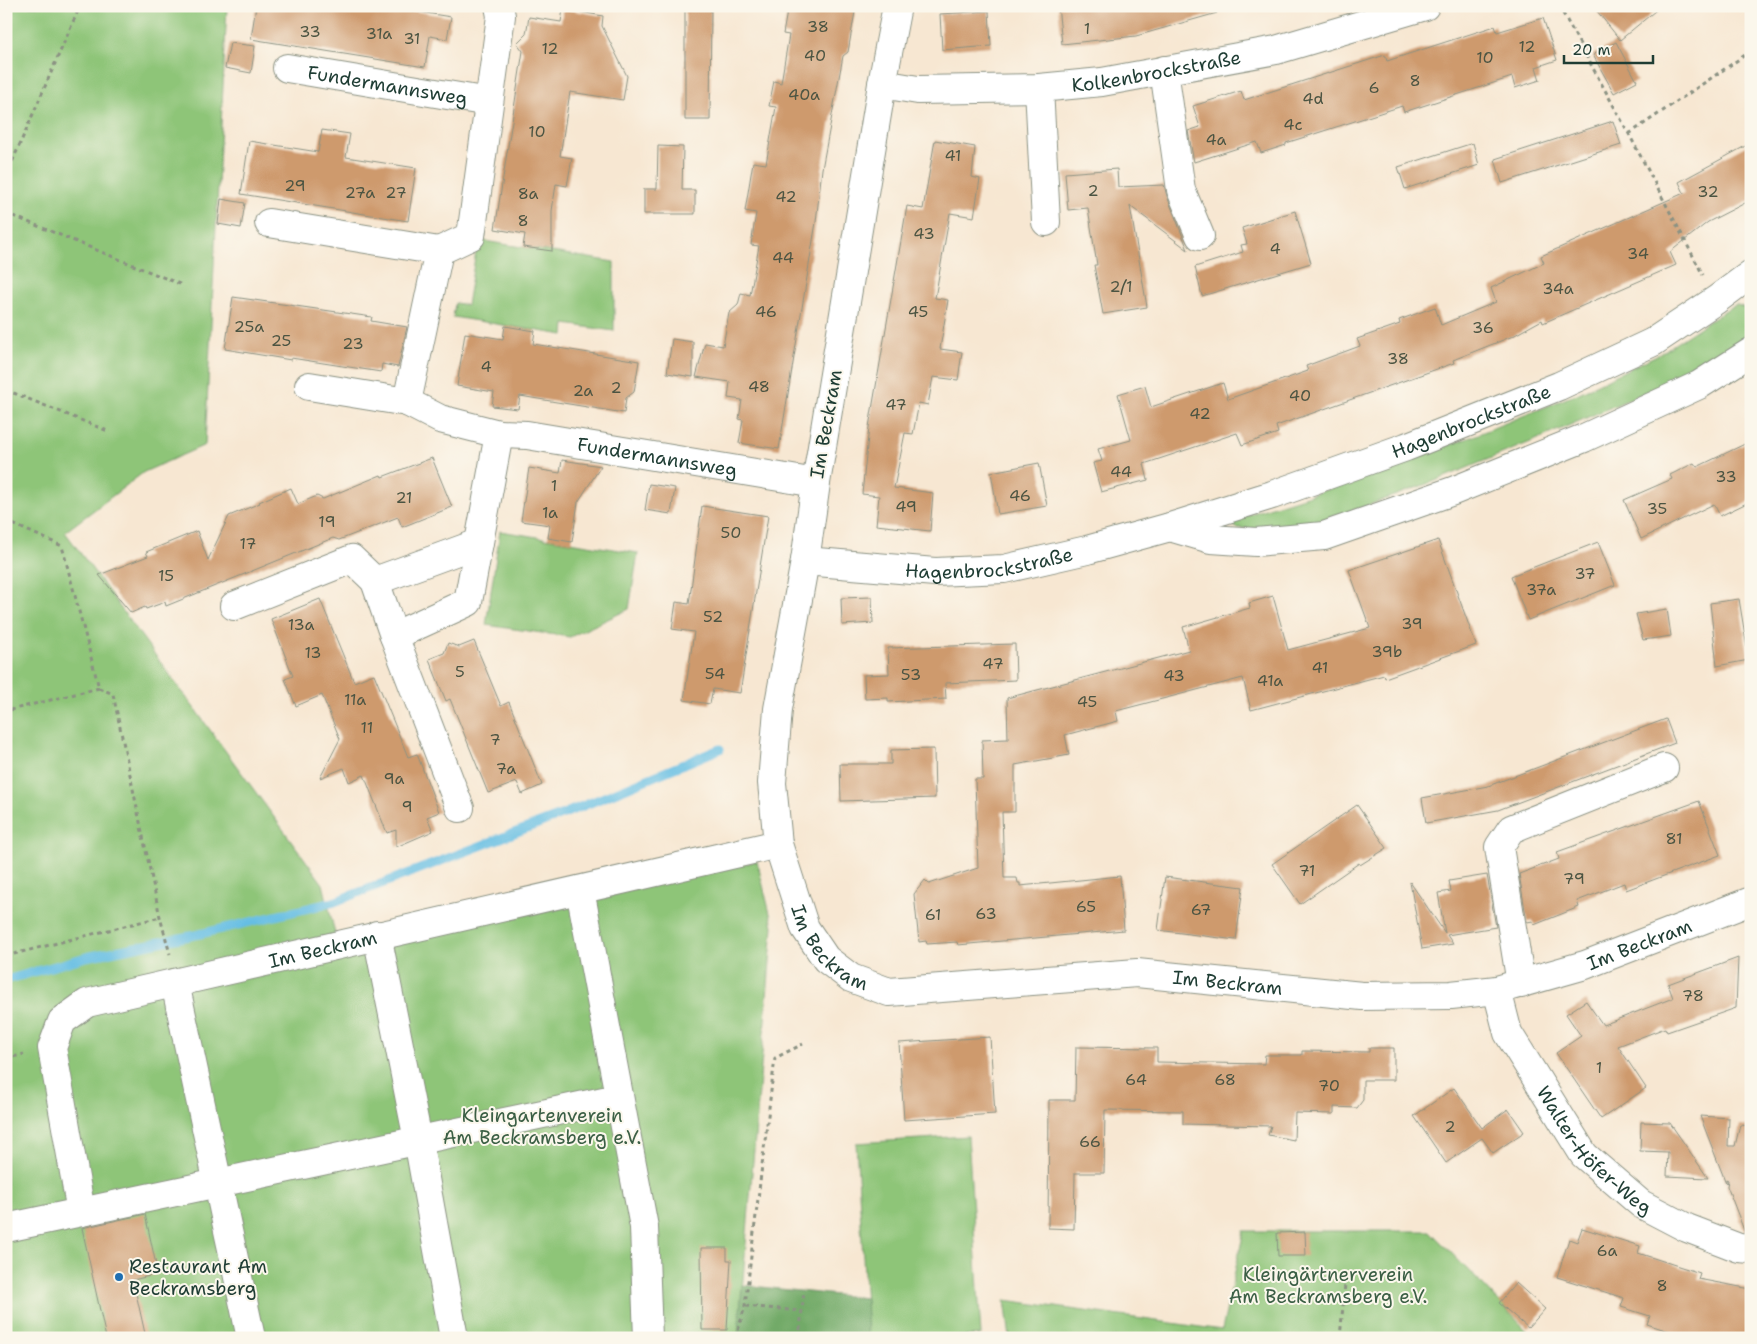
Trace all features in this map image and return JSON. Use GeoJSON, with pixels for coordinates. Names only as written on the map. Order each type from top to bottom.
{"type":"FeatureCollection","features":[{"type":"Feature","properties":{"kind":"street","name":"Fundermannsweg"},"geometry":{"type":"LineString","coordinates":[[439,251],[471,236],[501,16],[499,6]]}},
{"type":"Feature","properties":{"kind":"street","name":"Im Beckram"},"geometry":{"type":"LineString","coordinates":[[897,6],[882,84],[816,482],[805,561],[778,708],[772,783],[778,844],[805,928],[826,959],[851,978],[889,992],[1137,973],[1362,996],[1451,995],[1509,987],[1585,965],[1751,901]]}},
{"type":"Feature","properties":{"kind":"street","name":"Kolkenbrockstraße"},"geometry":{"type":"LineString","coordinates":[[882,84],[918,90],[1039,88],[1102,82],[1276,50],[1425,6]]}},
{"type":"Feature","properties":{"kind":"street","name":"Fundermannsweg"},"geometry":{"type":"LineString","coordinates":[[287,68],[489,102]]}},
{"type":"Feature","properties":{"kind":"street"},"geometry":{"type":"LineString","coordinates":[[1164,70],[1181,190],[1200,236]]}},
{"type":"Feature","properties":{"kind":"street"},"geometry":{"type":"LineString","coordinates":[[1039,88],[1046,222]]}},
{"type":"Feature","properties":{"kind":"street"},"geometry":{"type":"LineString","coordinates":[[269,223],[439,251],[406,402]]}},
{"type":"Feature","properties":{"kind":"street","name":"Hagenbrockstraße"},"geometry":{"type":"LineString","coordinates":[[805,561],[935,572],[1004,569],[1087,550],[1170,527],[1272,496],[1406,447],[1559,386],[1653,342],[1716,300],[1748,282]]}},
{"type":"Feature","properties":{"kind":"street"},"geometry":{"type":"LineString","coordinates":[[1170,527],[1211,539],[1256,542],[1324,536],[1452,491],[1584,438],[1699,385],[1751,352]]}},
{"type":"Feature","properties":{"kind":"street","name":"Fundermannsweg"},"geometry":{"type":"LineString","coordinates":[[309,386],[406,402],[440,419],[499,434],[527,435],[816,482]]}},
{"type":"Feature","properties":{"kind":"street"},"geometry":{"type":"LineString","coordinates":[[394,636],[468,602],[499,434]]}},
{"type":"Feature","properties":{"kind":"street"},"geometry":{"type":"LineString","coordinates":[[375,581],[479,543]]}},
{"type":"Feature","properties":{"kind":"street"},"geometry":{"type":"LineString","coordinates":[[234,606],[352,559],[375,581],[460,808]]}},
{"type":"Feature","properties":{"kind":"street","name":"Walter-Höfer-Weg"},"geometry":{"type":"LineString","coordinates":[[1664,768],[1511,829],[1499,847],[1509,987],[1508,1033],[1584,1155],[1642,1204],[1687,1228],[1739,1248],[1751,1249]]}},
{"type":"Feature","properties":{"kind":"street","name":"Im Beckram"},"geometry":{"type":"LineString","coordinates":[[81,1212],[52,1048],[62,1021],[87,1003],[778,844]]}},
{"type":"Feature","properties":{"kind":"street"},"geometry":{"type":"LineString","coordinates":[[580,890],[644,1227],[648,1338]]}},
{"type":"Feature","properties":{"kind":"street"},"geometry":{"type":"LineString","coordinates":[[377,935],[418,1140],[454,1338]]}},
{"type":"Feature","properties":{"kind":"street"},"geometry":{"type":"LineString","coordinates":[[175,983],[251,1338]]}},
{"type":"Feature","properties":{"kind":"street"},"geometry":{"type":"LineString","coordinates":[[6,1228],[618,1098]]}},
{"type":"Feature","properties":{"kind":"path"},"geometry":{"type":"LineString","coordinates":[[6,176],[80,6]]}},
{"type":"Feature","properties":{"kind":"path"},"geometry":{"type":"LineString","coordinates":[[1559,6],[1716,300]]}},
{"type":"Feature","properties":{"kind":"path"},"geometry":{"type":"LineString","coordinates":[[1629,134],[1751,51]]}},
{"type":"Feature","properties":{"kind":"path"},"geometry":{"type":"LineString","coordinates":[[6,212],[182,285]]}},
{"type":"Feature","properties":{"kind":"path"},"geometry":{"type":"LineString","coordinates":[[6,390],[108,431]]}},
{"type":"Feature","properties":{"kind":"path"},"geometry":{"type":"LineString","coordinates":[[6,521],[62,546],[99,688]]}},
{"type":"Feature","properties":{"kind":"path"},"geometry":{"type":"LineString","coordinates":[[6,711],[99,688],[114,694],[160,917],[170,955]]}},
{"type":"Feature","properties":{"kind":"path"},"geometry":{"type":"LineString","coordinates":[[6,956],[160,917]]}},
{"type":"Feature","properties":{"kind":"path"},"geometry":{"type":"LineString","coordinates":[[736,1338],[746,1306],[775,1058],[802,1044]]}},
{"type":"Feature","properties":{"kind":"path"},"geometry":{"type":"LineString","coordinates":[[1340,1338],[1345,1284]]}},
{"type":"Feature","properties":{"kind":"path"},"geometry":{"type":"LineString","coordinates":[[799,1338],[804,1291]]}},
{"type":"Feature","properties":{"kind":"path"},"geometry":{"type":"LineString","coordinates":[[746,1306],[801,1311]]}},
{"type":"Feature","properties":{"kind":"green space","name":"Kleingartenverein Am Beckramsberg e.V."},"geometry":{"type":"Polygon","coordinates":[[[6,6],[227,6],[205,445],[144,472],[65,532],[323,884],[340,954],[757,861],[773,926],[738,1338],[6,1338],[6,6]]]}},
{"type":"Feature","properties":{"kind":"green space"},"geometry":{"type":"Polygon","coordinates":[[[478,240],[614,262],[614,331],[565,324],[564,335],[453,317],[455,303],[467,305],[478,240]]]}},
{"type":"Feature","properties":{"kind":"green space"},"geometry":{"type":"Polygon","coordinates":[[[1737,305],[1751,310],[1751,341],[1678,378],[1538,439],[1435,481],[1366,506],[1311,523],[1269,529],[1237,528],[1234,526],[1233,522],[1237,518],[1332,488],[1466,439],[1577,394],[1661,353],[1729,308],[1737,305]]]}},
{"type":"Feature","properties":{"kind":"green space"},"geometry":{"type":"Polygon","coordinates":[[[500,531],[638,553],[629,609],[570,637],[486,625],[500,531]]]}},
{"type":"Feature","properties":{"kind":"green space"},"geometry":{"type":"Polygon","coordinates":[[[968,1136],[981,1335],[941,1338],[868,1338],[856,1143],[968,1136]]]}},
{"type":"Feature","properties":{"kind":"green space","name":"Kleingärtnerverein Am Beckramsberg e.V."},"geometry":{"type":"Polygon","coordinates":[[[1244,1231],[1430,1231],[1534,1338],[1010,1338],[1005,1300],[1222,1330],[1244,1231]]]}},
{"type":"Feature","properties":{"kind":"green space"},"geometry":{"type":"Polygon","coordinates":[[[742,1285],[866,1298],[868,1338],[738,1338],[742,1285]]]}},
{"type":"Feature","properties":{"kind":"building"},"geometry":{"type":"Polygon","coordinates":[[[256,6],[382,6],[451,17],[447,39],[430,36],[425,67],[251,39],[256,6]]]}},
{"type":"Feature","properties":{"kind":"building"},"geometry":{"type":"Polygon","coordinates":[[[685,6],[711,6],[710,120],[685,120],[685,6]]]}},
{"type":"Feature","properties":{"kind":"building"},"geometry":{"type":"Polygon","coordinates":[[[788,6],[856,6],[848,52],[843,56],[822,169],[816,222],[779,449],[739,443],[743,420],[739,419],[742,400],[728,398],[730,382],[696,377],[705,343],[723,346],[729,313],[738,305],[741,293],[750,295],[759,246],[751,245],[756,213],[745,211],[753,162],[766,164],[776,107],[769,106],[774,81],[781,83],[789,35],[783,34],[788,6]]]}},
{"type":"Feature","properties":{"kind":"building"},"geometry":{"type":"Polygon","coordinates":[[[1058,6],[1216,6],[1217,13],[1136,36],[1062,44],[1058,6]]]}},
{"type":"Feature","properties":{"kind":"building"},"geometry":{"type":"Polygon","coordinates":[[[1593,6],[1661,6],[1620,40],[1593,6]]]}},
{"type":"Feature","properties":{"kind":"building"},"geometry":{"type":"Polygon","coordinates":[[[563,9],[603,16],[602,26],[627,76],[623,100],[570,92],[560,156],[572,158],[567,186],[556,184],[552,211],[552,251],[523,247],[525,234],[495,229],[523,51],[517,43],[526,34],[529,17],[561,22],[563,9]]]}},
{"type":"Feature","properties":{"kind":"building"},"geometry":{"type":"Polygon","coordinates":[[[989,11],[991,46],[942,50],[940,14],[989,11]]]}},
{"type":"Feature","properties":{"kind":"building"},"geometry":{"type":"Polygon","coordinates":[[[1543,18],[1557,60],[1536,67],[1540,80],[1515,88],[1512,77],[1404,112],[1402,106],[1286,143],[1286,145],[1261,153],[1257,142],[1194,162],[1188,131],[1200,127],[1193,106],[1241,91],[1244,100],[1385,55],[1387,61],[1495,26],[1497,32],[1543,18]]]}},
{"type":"Feature","properties":{"kind":"building"},"geometry":{"type":"Polygon","coordinates":[[[1616,42],[1637,81],[1614,93],[1593,55],[1616,42]]]}},
{"type":"Feature","properties":{"kind":"building"},"geometry":{"type":"Polygon","coordinates":[[[230,43],[255,46],[251,73],[225,68],[230,43]]]}},
{"type":"Feature","properties":{"kind":"building"},"geometry":{"type":"Polygon","coordinates":[[[1613,121],[1621,145],[1502,183],[1495,159],[1613,121]]]}},
{"type":"Feature","properties":{"kind":"building"},"geometry":{"type":"Polygon","coordinates":[[[322,130],[350,134],[346,157],[416,168],[408,221],[241,194],[249,141],[318,152],[322,130]]]}},
{"type":"Feature","properties":{"kind":"building"},"geometry":{"type":"Polygon","coordinates":[[[935,140],[975,147],[972,177],[980,179],[974,217],[950,213],[935,298],[948,300],[940,349],[962,352],[958,380],[933,377],[928,405],[919,403],[913,434],[905,433],[894,488],[933,493],[930,531],[876,525],[879,496],[862,494],[869,427],[907,206],[923,209],[935,140]]]}},
{"type":"Feature","properties":{"kind":"building"},"geometry":{"type":"Polygon","coordinates":[[[1473,143],[1479,165],[1405,189],[1398,167],[1473,143]]]}},
{"type":"Feature","properties":{"kind":"building"},"geometry":{"type":"Polygon","coordinates":[[[1751,143],[1751,200],[1708,222],[1670,252],[1676,265],[1543,323],[1542,320],[1513,336],[1453,360],[1454,363],[1276,426],[1278,433],[1242,445],[1237,433],[1144,464],[1148,480],[1101,492],[1093,463],[1102,461],[1098,449],[1131,440],[1118,394],[1145,386],[1151,407],[1223,383],[1228,399],[1308,371],[1306,366],[1360,346],[1357,339],[1400,324],[1399,320],[1435,307],[1441,325],[1496,302],[1491,288],[1544,263],[1541,256],[1684,193],[1679,182],[1751,143]]]}},
{"type":"Feature","properties":{"kind":"building"},"geometry":{"type":"Polygon","coordinates":[[[658,146],[683,147],[682,190],[695,190],[695,214],[644,214],[644,189],[657,189],[658,146]]]}},
{"type":"Feature","properties":{"kind":"building"},"geometry":{"type":"Polygon","coordinates":[[[1117,169],[1118,187],[1164,185],[1188,250],[1130,206],[1147,307],[1103,314],[1094,265],[1097,265],[1088,208],[1068,210],[1065,173],[1117,169]]]}},
{"type":"Feature","properties":{"kind":"building"},"geometry":{"type":"Polygon","coordinates":[[[221,199],[245,203],[241,228],[218,224],[221,199]]]}},
{"type":"Feature","properties":{"kind":"building"},"geometry":{"type":"Polygon","coordinates":[[[1295,211],[1311,263],[1202,296],[1195,267],[1243,252],[1241,245],[1247,244],[1242,228],[1295,211]]]}},
{"type":"Feature","properties":{"kind":"building"},"geometry":{"type":"Polygon","coordinates":[[[233,297],[372,317],[371,321],[407,327],[398,367],[382,364],[381,372],[225,349],[233,297]]]}},
{"type":"Feature","properties":{"kind":"building"},"geometry":{"type":"Polygon","coordinates":[[[505,326],[535,331],[533,344],[639,361],[634,392],[626,398],[624,413],[520,396],[518,409],[492,406],[494,392],[457,386],[465,333],[503,339],[505,326]]]}},
{"type":"Feature","properties":{"kind":"building"},"geometry":{"type":"Polygon","coordinates":[[[672,339],[693,342],[693,377],[667,373],[672,339]]]}},
{"type":"Feature","properties":{"kind":"building"},"geometry":{"type":"Polygon","coordinates":[[[1751,441],[1751,501],[1720,516],[1714,504],[1641,539],[1624,500],[1672,479],[1670,475],[1694,463],[1697,467],[1751,441]]]}},
{"type":"Feature","properties":{"kind":"building"},"geometry":{"type":"Polygon","coordinates":[[[432,458],[452,507],[402,527],[398,517],[339,540],[333,538],[166,606],[165,602],[131,613],[99,575],[148,556],[146,552],[197,531],[208,560],[229,516],[259,502],[291,488],[298,504],[317,496],[323,499],[381,475],[382,477],[432,458]]]}},
{"type":"Feature","properties":{"kind":"building"},"geometry":{"type":"Polygon","coordinates":[[[562,460],[601,466],[578,502],[572,542],[548,538],[550,525],[521,521],[529,468],[560,473],[562,460]]]}},
{"type":"Feature","properties":{"kind":"building"},"geometry":{"type":"Polygon","coordinates":[[[1039,463],[1047,506],[998,514],[991,472],[1039,463]]]}},
{"type":"Feature","properties":{"kind":"building"},"geometry":{"type":"Polygon","coordinates":[[[649,484],[675,488],[671,514],[645,510],[649,484]]]}},
{"type":"Feature","properties":{"kind":"building"},"geometry":{"type":"Polygon","coordinates":[[[702,506],[768,516],[740,693],[713,689],[710,704],[684,700],[694,632],[672,629],[676,602],[689,604],[702,506]]]}},
{"type":"Feature","properties":{"kind":"building"},"geometry":{"type":"Polygon","coordinates":[[[1438,540],[1476,645],[1385,678],[1384,675],[1251,710],[1243,678],[1116,711],[1118,721],[1065,735],[1069,755],[1015,765],[1015,812],[1002,812],[1004,878],[1017,878],[1020,886],[1120,876],[1124,930],[958,945],[957,942],[927,944],[926,941],[919,942],[914,894],[925,880],[929,884],[978,868],[975,779],[983,779],[982,740],[1008,739],[1007,698],[1189,650],[1183,627],[1250,608],[1249,603],[1273,596],[1288,650],[1370,628],[1349,570],[1438,540]]]}},
{"type":"Feature","properties":{"kind":"building"},"geometry":{"type":"Polygon","coordinates":[[[1598,542],[1615,585],[1528,620],[1511,576],[1598,542]]]}},
{"type":"Feature","properties":{"kind":"building"},"geometry":{"type":"Polygon","coordinates":[[[872,597],[873,623],[842,625],[841,598],[872,597]]]}},
{"type":"Feature","properties":{"kind":"building"},"geometry":{"type":"Polygon","coordinates":[[[320,599],[354,682],[374,674],[408,757],[417,754],[439,812],[427,817],[433,831],[396,847],[396,830],[387,833],[364,775],[349,782],[344,768],[320,778],[340,739],[322,695],[296,706],[285,679],[293,676],[271,619],[320,599]]]}},
{"type":"Feature","properties":{"kind":"building"},"geometry":{"type":"Polygon","coordinates":[[[1739,599],[1749,660],[1717,666],[1710,603],[1739,599]]]}},
{"type":"Feature","properties":{"kind":"building"},"geometry":{"type":"Polygon","coordinates":[[[1667,609],[1671,636],[1643,640],[1636,614],[1667,609]]]}},
{"type":"Feature","properties":{"kind":"building"},"geometry":{"type":"Polygon","coordinates":[[[474,641],[501,706],[509,702],[542,785],[522,794],[517,782],[488,793],[450,699],[446,701],[429,659],[444,653],[448,643],[459,647],[474,641]]]}},
{"type":"Feature","properties":{"kind":"building"},"geometry":{"type":"Polygon","coordinates":[[[1015,644],[1016,680],[945,683],[946,699],[888,702],[888,698],[865,699],[864,675],[889,674],[888,648],[1015,644]]]}},
{"type":"Feature","properties":{"kind":"building"},"geometry":{"type":"Polygon","coordinates":[[[1666,719],[1675,743],[1498,810],[1426,823],[1422,798],[1488,786],[1666,719]]]}},
{"type":"Feature","properties":{"kind":"building"},"geometry":{"type":"Polygon","coordinates":[[[934,749],[935,798],[841,801],[840,764],[891,764],[891,750],[934,749]]]}},
{"type":"Feature","properties":{"kind":"building"},"geometry":{"type":"Polygon","coordinates":[[[1699,801],[1720,855],[1626,890],[1624,883],[1577,901],[1579,907],[1534,925],[1533,921],[1527,922],[1519,874],[1559,859],[1557,852],[1699,801]]]}},
{"type":"Feature","properties":{"kind":"building"},"geometry":{"type":"Polygon","coordinates":[[[1357,805],[1387,848],[1360,865],[1359,863],[1300,904],[1272,864],[1357,805]]]}},
{"type":"Feature","properties":{"kind":"building"},"geometry":{"type":"Polygon","coordinates":[[[1487,875],[1496,927],[1447,935],[1453,944],[1422,949],[1410,882],[1445,933],[1438,893],[1451,891],[1449,881],[1487,875]]]}},
{"type":"Feature","properties":{"kind":"building"},"geometry":{"type":"Polygon","coordinates":[[[1165,877],[1243,887],[1236,940],[1158,930],[1165,877]]]}},
{"type":"Feature","properties":{"kind":"building"},"geometry":{"type":"Polygon","coordinates":[[[1738,958],[1736,1008],[1667,1032],[1665,1028],[1618,1046],[1646,1088],[1601,1119],[1556,1053],[1581,1036],[1566,1014],[1586,1001],[1603,1025],[1673,998],[1668,984],[1738,958]]]}},
{"type":"Feature","properties":{"kind":"building"},"geometry":{"type":"Polygon","coordinates":[[[990,1037],[995,1114],[904,1120],[899,1043],[990,1037]]]}},
{"type":"Feature","properties":{"kind":"building"},"geometry":{"type":"Polygon","coordinates":[[[1076,1047],[1157,1048],[1157,1062],[1264,1064],[1265,1055],[1302,1055],[1302,1051],[1369,1052],[1369,1048],[1394,1048],[1394,1080],[1363,1080],[1363,1100],[1357,1108],[1334,1107],[1334,1114],[1295,1113],[1294,1140],[1268,1135],[1271,1126],[1183,1124],[1183,1111],[1105,1110],[1104,1173],[1075,1173],[1074,1229],[1048,1228],[1049,1100],[1075,1100],[1076,1047]]]}},
{"type":"Feature","properties":{"kind":"building"},"geometry":{"type":"Polygon","coordinates":[[[1454,1088],[1482,1128],[1508,1109],[1524,1132],[1493,1153],[1482,1138],[1446,1163],[1414,1116],[1454,1088]]]}},
{"type":"Feature","properties":{"kind":"building"},"geometry":{"type":"Polygon","coordinates":[[[1700,1116],[1729,1118],[1728,1146],[1735,1146],[1740,1125],[1751,1126],[1751,1233],[1745,1233],[1727,1186],[1728,1180],[1726,1179],[1726,1183],[1700,1116]]]}},
{"type":"Feature","properties":{"kind":"building"},"geometry":{"type":"Polygon","coordinates":[[[1641,1122],[1670,1123],[1708,1178],[1667,1176],[1668,1152],[1640,1151],[1641,1122]]]}},
{"type":"Feature","properties":{"kind":"building","name":"Restaurant Am Beckramsberg"},"geometry":{"type":"Polygon","coordinates":[[[145,1214],[158,1274],[133,1280],[146,1338],[106,1338],[82,1228],[145,1214]]]}},
{"type":"Feature","properties":{"kind":"building"},"geometry":{"type":"Polygon","coordinates":[[[1582,1228],[1640,1246],[1638,1253],[1700,1273],[1698,1279],[1751,1289],[1751,1338],[1690,1338],[1647,1324],[1650,1316],[1621,1307],[1624,1298],[1557,1277],[1569,1239],[1577,1242],[1582,1228]]]}},
{"type":"Feature","properties":{"kind":"building"},"geometry":{"type":"Polygon","coordinates":[[[1305,1232],[1306,1256],[1278,1256],[1277,1233],[1305,1232]]]}},
{"type":"Feature","properties":{"kind":"building"},"geometry":{"type":"Polygon","coordinates":[[[701,1248],[727,1248],[727,1260],[731,1260],[727,1330],[702,1330],[701,1248]]]}},
{"type":"Feature","properties":{"kind":"building"},"geometry":{"type":"Polygon","coordinates":[[[1516,1283],[1545,1309],[1528,1328],[1499,1303],[1516,1283]]]}},
{"type":"Feature","properties":{"kind":"waterway"},"geometry":{"type":"LineString","coordinates":[[6,980],[86,957],[200,934],[334,902],[561,815],[720,749]]}},
{"type":"Feature","properties":{"kind":"place","name":"Restaurant Am Beckramsberg"},"geometry":{"type":"Point","coordinates":[119,1277]}}]}
